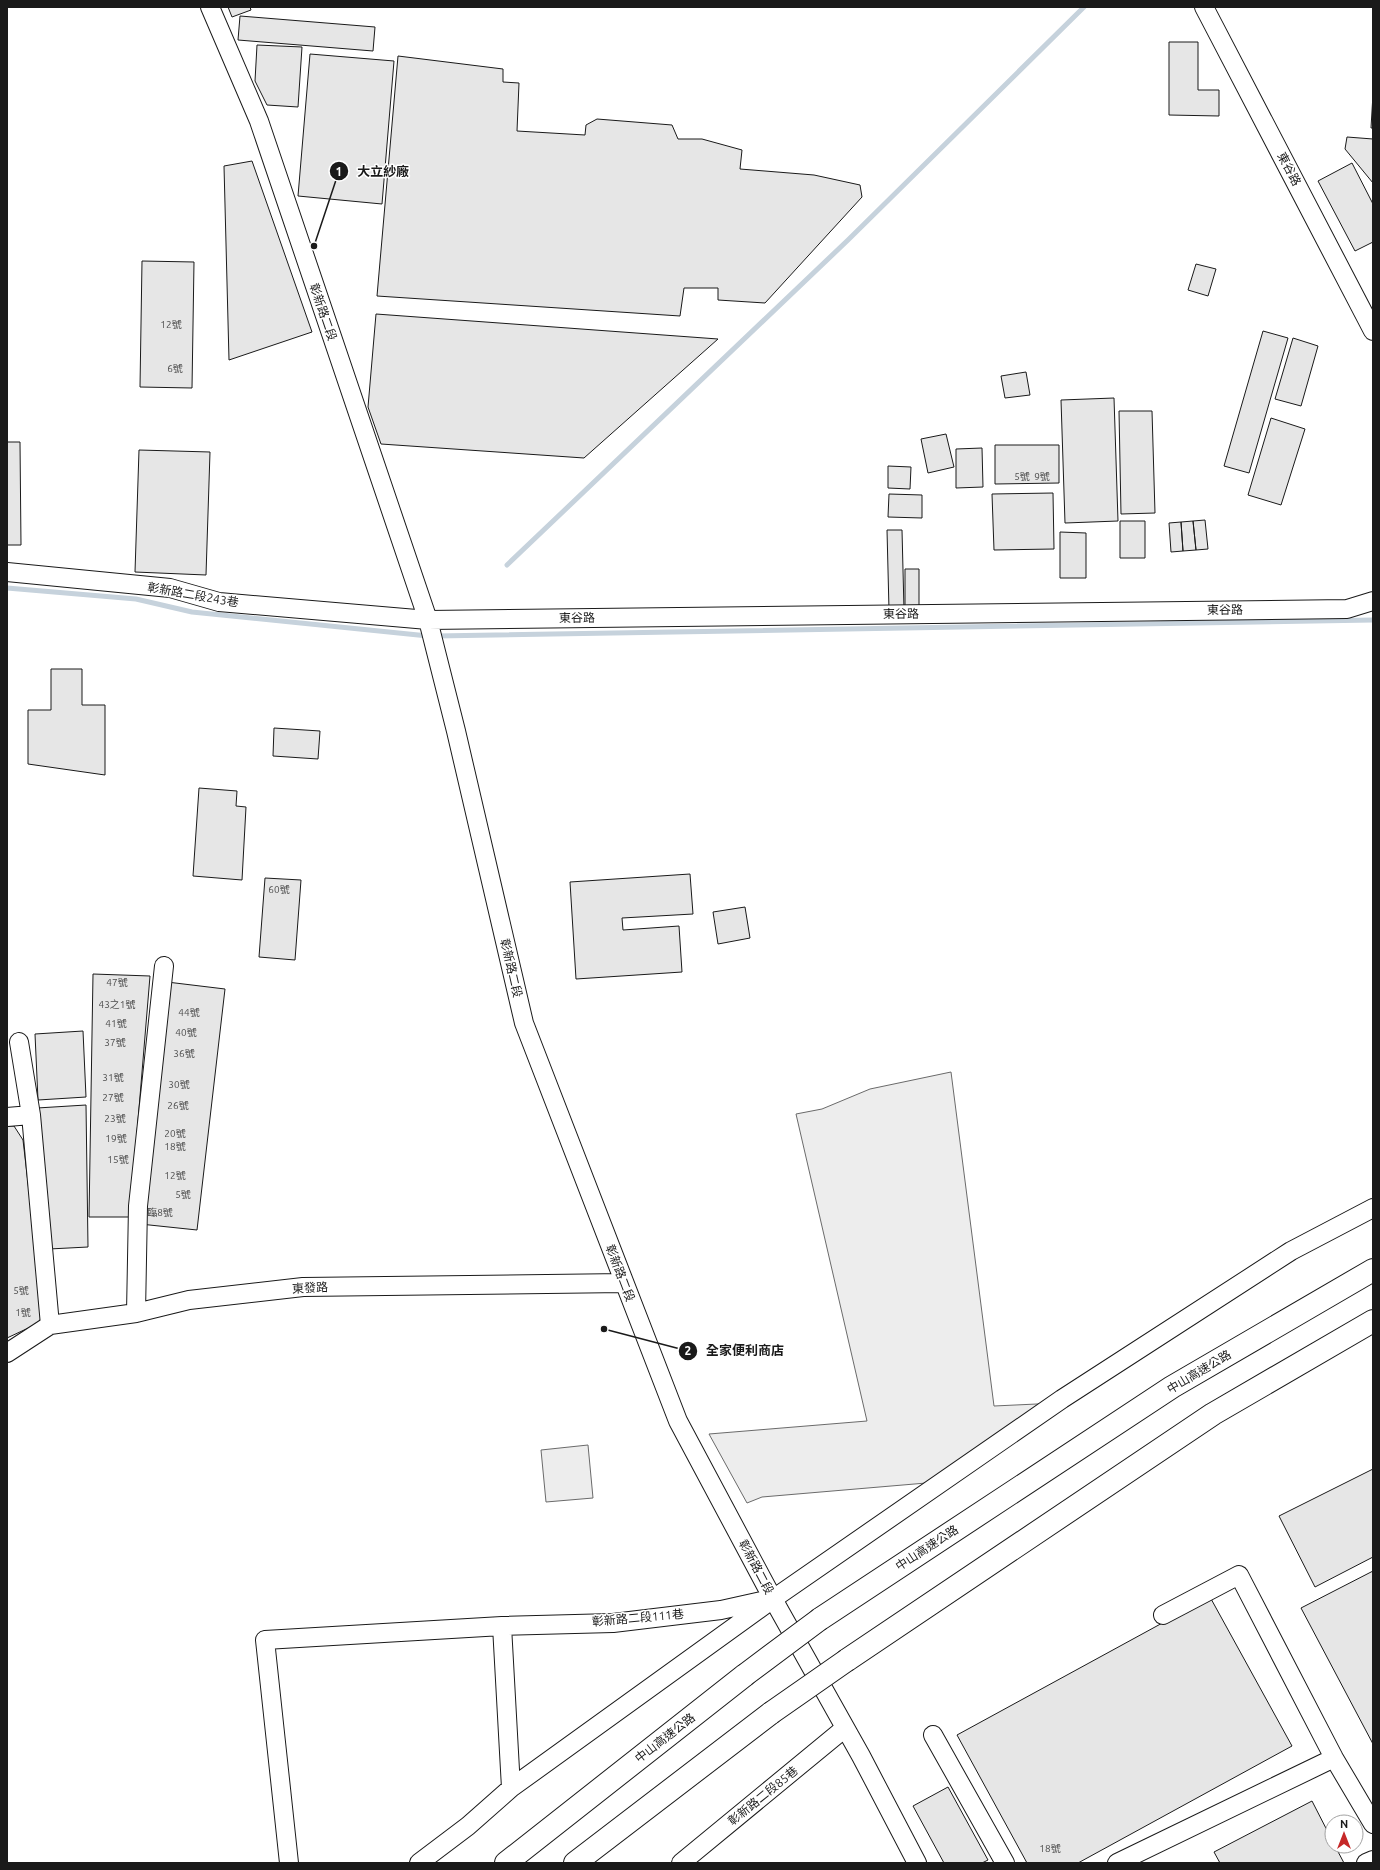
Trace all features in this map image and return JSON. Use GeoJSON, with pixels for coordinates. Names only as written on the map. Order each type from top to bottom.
{"type":"FeatureCollection","features":[{"type":"Feature","properties":{"kind":"highway","name":"中山高速公路"},"geometry":{"type":"LineString","coordinates":[[506,1863],[745,1675],[820,1619],[1172,1387],[1373,1270]]}},
{"type":"Feature","properties":{"kind":"highway"},"geometry":{"type":"LineString","coordinates":[[575,1863],[771,1713],[848,1660],[1213,1414],[1373,1321]]}},
{"type":"Feature","properties":{"kind":"street","name":"彰新路二段"},"geometry":{"type":"LineString","coordinates":[[210,7],[259,121],[428,620],[456,731],[524,1023],[678,1421],[773,1599],[846,1728],[917,1863]]}},
{"type":"Feature","properties":{"kind":"street","name":"東谷路"},"geometry":{"type":"LineString","coordinates":[[1204,7],[1373,331]]}},
{"type":"Feature","properties":{"kind":"street","name":"彰新路二段243巷"},"geometry":{"type":"LineString","coordinates":[[7,572],[170,588],[219,602],[428,620]]}},
{"type":"Feature","properties":{"kind":"street","name":"東谷路"},"geometry":{"type":"LineString","coordinates":[[428,620],[1347,609],[1373,601]]}},
{"type":"Feature","properties":{"kind":"street"},"geometry":{"type":"LineString","coordinates":[[136,1313],[138,1206],[164,966]]}},
{"type":"Feature","properties":{"kind":"street"},"geometry":{"type":"LineString","coordinates":[[19,1042],[31,1115],[50,1325]]}},
{"type":"Feature","properties":{"kind":"street"},"geometry":{"type":"LineString","coordinates":[[7,1117],[31,1115]]}},
{"type":"Feature","properties":{"kind":"street"},"geometry":{"type":"LineString","coordinates":[[419,1863],[468,1826],[511,1788],[773,1599],[1062,1399],[1291,1251],[1373,1208]]}},
{"type":"Feature","properties":{"kind":"street","name":"東發路"},"geometry":{"type":"LineString","coordinates":[[7,1353],[50,1325],[136,1313],[189,1300],[303,1287],[624,1283]]}},
{"type":"Feature","properties":{"kind":"street"},"geometry":{"type":"LineString","coordinates":[[1163,1615],[1240,1575],[1334,1758],[1373,1824]]}},
{"type":"Feature","properties":{"kind":"street","name":"彰新路二段111巷"},"geometry":{"type":"LineString","coordinates":[[289,1863],[265,1640],[502,1626],[613,1623],[721,1610],[773,1599]]}},
{"type":"Feature","properties":{"kind":"street"},"geometry":{"type":"LineString","coordinates":[[502,1626],[511,1788]]}},
{"type":"Feature","properties":{"kind":"street","name":"彰新路二段85巷"},"geometry":{"type":"LineString","coordinates":[[681,1863],[846,1728]]}},
{"type":"Feature","properties":{"kind":"street"},"geometry":{"type":"LineString","coordinates":[[933,1735],[1005,1863]]}},
{"type":"Feature","properties":{"kind":"street"},"geometry":{"type":"LineString","coordinates":[[1117,1863],[1334,1758]]}},
{"type":"Feature","properties":{"kind":"street"},"geometry":{"type":"LineString","coordinates":[[1366,1863],[1373,1860]]}},
{"type":"Feature","properties":{"kind":"shaded area"},"geometry":{"type":"Polygon","coordinates":[[[951,1072],[994,1406],[1058,1403],[938,1482],[762,1497],[747,1503],[709,1434],[867,1421],[796,1114],[822,1109],[870,1089],[951,1072]]]}},
{"type":"Feature","properties":{"kind":"shaded area"},"geometry":{"type":"Polygon","coordinates":[[[588,1445],[593,1498],[546,1502],[541,1450],[588,1445]]]}},
{"type":"Feature","properties":{"kind":"building"},"geometry":{"type":"Polygon","coordinates":[[[228,7],[250,7],[251,10],[232,17],[228,7]]]}},
{"type":"Feature","properties":{"kind":"building"},"geometry":{"type":"Polygon","coordinates":[[[240,16],[375,27],[373,51],[238,40],[240,16]]]}},
{"type":"Feature","properties":{"kind":"building"},"geometry":{"type":"Polygon","coordinates":[[[1169,42],[1198,42],[1198,90],[1219,90],[1219,116],[1169,115],[1169,42]]]}},
{"type":"Feature","properties":{"kind":"building"},"geometry":{"type":"Polygon","coordinates":[[[257,45],[302,47],[298,107],[267,105],[255,81],[257,45]]]}},
{"type":"Feature","properties":{"kind":"building"},"geometry":{"type":"Polygon","coordinates":[[[310,54],[394,61],[382,204],[298,196],[310,54]]]}},
{"type":"Feature","properties":{"kind":"building"},"geometry":{"type":"Polygon","coordinates":[[[398,56],[503,69],[503,82],[519,83],[517,131],[585,135],[586,125],[597,119],[672,125],[678,139],[702,139],[742,150],[740,169],[814,175],[860,185],[862,197],[765,303],[718,300],[718,288],[684,288],[680,316],[377,296],[398,56]]]}},
{"type":"Feature","properties":{"kind":"building"},"geometry":{"type":"Polygon","coordinates":[[[1373,94],[1373,128],[1371,128],[1373,94]]]}},
{"type":"Feature","properties":{"kind":"building"},"geometry":{"type":"Polygon","coordinates":[[[1347,137],[1373,139],[1373,183],[1345,149],[1347,137]]]}},
{"type":"Feature","properties":{"kind":"building"},"geometry":{"type":"Polygon","coordinates":[[[252,161],[312,332],[229,360],[224,166],[252,161]]]}},
{"type":"Feature","properties":{"kind":"building"},"geometry":{"type":"Polygon","coordinates":[[[1352,163],[1373,204],[1373,242],[1355,251],[1318,181],[1352,163]]]}},
{"type":"Feature","properties":{"kind":"building"},"geometry":{"type":"Polygon","coordinates":[[[142,261],[194,262],[192,388],[140,387],[142,261]]]}},
{"type":"Feature","properties":{"kind":"building"},"geometry":{"type":"Polygon","coordinates":[[[1196,264],[1216,269],[1208,296],[1188,290],[1196,264]]]}},
{"type":"Feature","properties":{"kind":"building"},"geometry":{"type":"Polygon","coordinates":[[[376,314],[718,339],[584,458],[381,444],[368,407],[376,314]]]}},
{"type":"Feature","properties":{"kind":"building"},"geometry":{"type":"Polygon","coordinates":[[[1263,331],[1288,338],[1249,473],[1224,466],[1263,331]]]}},
{"type":"Feature","properties":{"kind":"building"},"geometry":{"type":"Polygon","coordinates":[[[1293,338],[1318,346],[1301,406],[1275,399],[1293,338]]]}},
{"type":"Feature","properties":{"kind":"building"},"geometry":{"type":"Polygon","coordinates":[[[1026,372],[1030,395],[1005,398],[1001,376],[1026,372]]]}},
{"type":"Feature","properties":{"kind":"building"},"geometry":{"type":"Polygon","coordinates":[[[1114,398],[1118,521],[1065,523],[1061,400],[1114,398]]]}},
{"type":"Feature","properties":{"kind":"building"},"geometry":{"type":"Polygon","coordinates":[[[1119,411],[1152,411],[1155,513],[1121,514],[1119,411]]]}},
{"type":"Feature","properties":{"kind":"building"},"geometry":{"type":"Polygon","coordinates":[[[1271,418],[1305,429],[1281,505],[1248,495],[1271,418]]]}},
{"type":"Feature","properties":{"kind":"building"},"geometry":{"type":"Polygon","coordinates":[[[946,434],[954,467],[928,473],[921,439],[946,434]]]}},
{"type":"Feature","properties":{"kind":"building"},"geometry":{"type":"Polygon","coordinates":[[[7,442],[20,442],[21,545],[7,545],[7,442]]]}},
{"type":"Feature","properties":{"kind":"building"},"geometry":{"type":"Polygon","coordinates":[[[995,445],[1059,445],[1059,483],[995,484],[995,445]]]}},
{"type":"Feature","properties":{"kind":"building"},"geometry":{"type":"Polygon","coordinates":[[[982,448],[983,487],[956,488],[956,449],[982,448]]]}},
{"type":"Feature","properties":{"kind":"building"},"geometry":{"type":"Polygon","coordinates":[[[139,450],[210,452],[206,575],[135,572],[139,450]]]}},
{"type":"Feature","properties":{"kind":"building"},"geometry":{"type":"Polygon","coordinates":[[[888,466],[911,467],[910,489],[888,488],[888,466]]]}},
{"type":"Feature","properties":{"kind":"building"},"geometry":{"type":"Polygon","coordinates":[[[1053,493],[1054,549],[994,550],[992,494],[1053,493]]]}},
{"type":"Feature","properties":{"kind":"building"},"geometry":{"type":"Polygon","coordinates":[[[889,494],[922,495],[922,518],[888,517],[889,494]]]}},
{"type":"Feature","properties":{"kind":"building"},"geometry":{"type":"Polygon","coordinates":[[[1205,520],[1208,549],[1196,550],[1193,521],[1205,520]]]}},
{"type":"Feature","properties":{"kind":"building"},"geometry":{"type":"Polygon","coordinates":[[[1120,521],[1145,521],[1145,558],[1120,558],[1120,521]]]}},
{"type":"Feature","properties":{"kind":"building"},"geometry":{"type":"Polygon","coordinates":[[[1193,521],[1196,550],[1183,551],[1181,522],[1193,521]]]}},
{"type":"Feature","properties":{"kind":"building"},"geometry":{"type":"Polygon","coordinates":[[[1181,522],[1183,551],[1171,552],[1169,523],[1181,522]]]}},
{"type":"Feature","properties":{"kind":"building"},"geometry":{"type":"Polygon","coordinates":[[[887,530],[902,530],[904,610],[889,610],[887,530]]]}},
{"type":"Feature","properties":{"kind":"building"},"geometry":{"type":"Polygon","coordinates":[[[1060,532],[1086,533],[1086,578],[1060,578],[1060,532]]]}},
{"type":"Feature","properties":{"kind":"building"},"geometry":{"type":"Polygon","coordinates":[[[905,569],[919,569],[919,609],[905,609],[905,569]]]}},
{"type":"Feature","properties":{"kind":"building"},"geometry":{"type":"Polygon","coordinates":[[[51,669],[82,669],[82,705],[105,705],[105,775],[28,764],[28,710],[51,710],[51,669]]]}},
{"type":"Feature","properties":{"kind":"building"},"geometry":{"type":"Polygon","coordinates":[[[274,728],[320,731],[318,759],[273,756],[274,728]]]}},
{"type":"Feature","properties":{"kind":"building"},"geometry":{"type":"Polygon","coordinates":[[[199,788],[237,791],[236,806],[246,807],[242,880],[193,876],[199,788]]]}},
{"type":"Feature","properties":{"kind":"building"},"geometry":{"type":"Polygon","coordinates":[[[690,874],[693,914],[622,918],[623,930],[679,926],[682,972],[576,979],[570,882],[690,874]]]}},
{"type":"Feature","properties":{"kind":"building"},"geometry":{"type":"Polygon","coordinates":[[[265,878],[301,880],[295,960],[259,957],[265,878]]]}},
{"type":"Feature","properties":{"kind":"building"},"geometry":{"type":"Polygon","coordinates":[[[745,907],[750,938],[718,944],[713,912],[745,907]]]}},
{"type":"Feature","properties":{"kind":"building"},"geometry":{"type":"Polygon","coordinates":[[[93,974],[150,976],[130,1217],[89,1217],[93,974]]]}},
{"type":"Feature","properties":{"kind":"building"},"geometry":{"type":"Polygon","coordinates":[[[167,982],[225,989],[197,1230],[140,1224],[167,982]]]}},
{"type":"Feature","properties":{"kind":"building"},"geometry":{"type":"Polygon","coordinates":[[[83,1031],[86,1097],[38,1100],[35,1034],[83,1031]]]}},
{"type":"Feature","properties":{"kind":"building"},"geometry":{"type":"Polygon","coordinates":[[[86,1105],[88,1247],[49,1249],[37,1108],[86,1105]]]}},
{"type":"Feature","properties":{"kind":"building"},"geometry":{"type":"Polygon","coordinates":[[[7,1126],[14,1126],[23,1140],[43,1311],[39,1323],[7,1338],[7,1126]]]}},
{"type":"Feature","properties":{"kind":"building"},"geometry":{"type":"Polygon","coordinates":[[[1373,1469],[1373,1557],[1315,1587],[1279,1516],[1373,1469]]]}},
{"type":"Feature","properties":{"kind":"building"},"geometry":{"type":"Polygon","coordinates":[[[1373,1571],[1373,1744],[1301,1608],[1373,1571]]]}},
{"type":"Feature","properties":{"kind":"building"},"geometry":{"type":"Polygon","coordinates":[[[1210,1597],[1292,1746],[1078,1863],[1027,1863],[957,1735],[1210,1597]]]}},
{"type":"Feature","properties":{"kind":"building"},"geometry":{"type":"Polygon","coordinates":[[[948,1787],[988,1860],[982,1863],[944,1863],[913,1806],[948,1787]]]}},
{"type":"Feature","properties":{"kind":"building"},"geometry":{"type":"Polygon","coordinates":[[[1312,1801],[1324,1824],[1324,1854],[1339,1854],[1344,1863],[1220,1863],[1214,1852],[1312,1801]]]}},
{"type":"Feature","properties":{"kind":"waterway"},"geometry":{"type":"LineString","coordinates":[[507,565],[848,240],[1084,7]]}},
{"type":"Feature","properties":{"kind":"waterway"},"geometry":{"type":"LineString","coordinates":[[7,588],[136,599],[192,612],[428,636]]}},
{"type":"Feature","properties":{"kind":"waterway"},"geometry":{"type":"LineString","coordinates":[[436,636],[1373,620]]}},
{"type":"Feature","properties":{"kind":"place","name":"大立紗廠"},"geometry":{"type":"Point","coordinates":[314,246]}},
{"type":"Feature","properties":{"kind":"place","name":"全家便利商店"},"geometry":{"type":"Point","coordinates":[604,1329]}}]}
